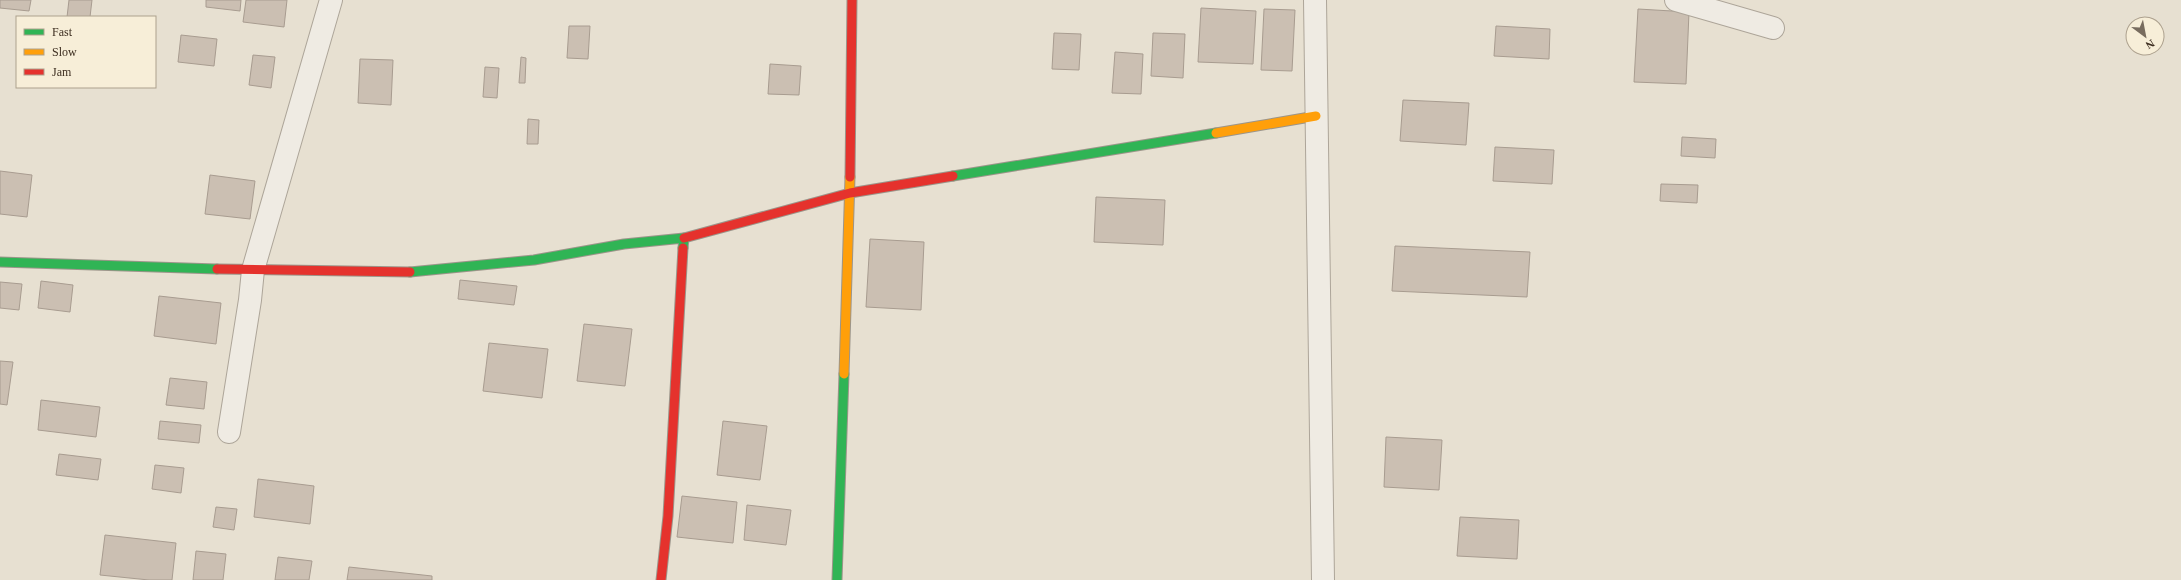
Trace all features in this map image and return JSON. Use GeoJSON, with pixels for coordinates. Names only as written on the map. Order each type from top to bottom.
{"type":"FeatureCollection","features":[{"type":"Feature","properties":{"kind":"street"},"geometry":{"type":"LineString","coordinates":[[229,432],[250,300],[253,270],[331,0]]}},
{"type":"Feature","properties":{"kind":"street"},"geometry":{"type":"LineString","coordinates":[[838,580],[850,193],[852,0]]}},
{"type":"Feature","properties":{"kind":"street"},"geometry":{"type":"LineString","coordinates":[[1315,0],[1323,580]]}},
{"type":"Feature","properties":{"kind":"street"},"geometry":{"type":"LineString","coordinates":[[1676,0],[1773,28]]}},
{"type":"Feature","properties":{"kind":"street"},"geometry":{"type":"LineString","coordinates":[[0,262],[253,270],[405,272],[534,260],[624,244],[684,238],[850,193],[1316,116]]}},
{"type":"Feature","properties":{"kind":"street"},"geometry":{"type":"LineString","coordinates":[[661,580],[668,516],[684,238]]}},
{"type":"Feature","properties":{"kind":"building"},"geometry":{"type":"Polygon","coordinates":[[[0,0],[31,0],[29,11],[0,8],[0,0]]]}},
{"type":"Feature","properties":{"kind":"building"},"geometry":{"type":"Polygon","coordinates":[[[69,0],[92,0],[90,16],[67,16],[69,0]]]}},
{"type":"Feature","properties":{"kind":"building"},"geometry":{"type":"Polygon","coordinates":[[[206,0],[241,0],[240,11],[206,7],[206,0]]]}},
{"type":"Feature","properties":{"kind":"building"},"geometry":{"type":"Polygon","coordinates":[[[246,0],[287,0],[284,27],[243,22],[246,0]]]}},
{"type":"Feature","properties":{"kind":"building"},"geometry":{"type":"Polygon","coordinates":[[[1201,8],[1256,11],[1253,64],[1198,62],[1201,8]]]}},
{"type":"Feature","properties":{"kind":"building"},"geometry":{"type":"Polygon","coordinates":[[[1264,9],[1295,10],[1292,71],[1261,70],[1264,9]]]}},
{"type":"Feature","properties":{"kind":"building"},"geometry":{"type":"Polygon","coordinates":[[[1638,9],[1689,12],[1686,84],[1634,82],[1638,9]]]}},
{"type":"Feature","properties":{"kind":"building"},"geometry":{"type":"Polygon","coordinates":[[[569,26],[590,26],[588,59],[567,58],[569,26]]]}},
{"type":"Feature","properties":{"kind":"building"},"geometry":{"type":"Polygon","coordinates":[[[1496,26],[1550,29],[1549,59],[1494,56],[1496,26]]]}},
{"type":"Feature","properties":{"kind":"building"},"geometry":{"type":"Polygon","coordinates":[[[1054,33],[1081,34],[1079,70],[1052,69],[1054,33]]]}},
{"type":"Feature","properties":{"kind":"building"},"geometry":{"type":"Polygon","coordinates":[[[1153,33],[1185,34],[1183,78],[1151,76],[1153,33]]]}},
{"type":"Feature","properties":{"kind":"building"},"geometry":{"type":"Polygon","coordinates":[[[181,35],[217,39],[214,66],[178,62],[181,35]]]}},
{"type":"Feature","properties":{"kind":"building"},"geometry":{"type":"Polygon","coordinates":[[[1115,52],[1143,54],[1141,94],[1112,93],[1115,52]]]}},
{"type":"Feature","properties":{"kind":"building"},"geometry":{"type":"Polygon","coordinates":[[[253,55],[275,57],[271,88],[249,85],[253,55]]]}},
{"type":"Feature","properties":{"kind":"building"},"geometry":{"type":"Polygon","coordinates":[[[521,57],[526,58],[525,83],[519,83],[521,57]]]}},
{"type":"Feature","properties":{"kind":"building"},"geometry":{"type":"Polygon","coordinates":[[[360,59],[393,60],[391,105],[358,103],[360,59]]]}},
{"type":"Feature","properties":{"kind":"building"},"geometry":{"type":"Polygon","coordinates":[[[770,64],[801,66],[799,95],[768,94],[770,64]]]}},
{"type":"Feature","properties":{"kind":"building"},"geometry":{"type":"Polygon","coordinates":[[[485,67],[499,68],[497,98],[483,97],[485,67]]]}},
{"type":"Feature","properties":{"kind":"building"},"geometry":{"type":"Polygon","coordinates":[[[1403,100],[1469,103],[1466,145],[1400,141],[1403,100]]]}},
{"type":"Feature","properties":{"kind":"building"},"geometry":{"type":"Polygon","coordinates":[[[528,119],[539,120],[538,144],[527,144],[528,119]]]}},
{"type":"Feature","properties":{"kind":"building"},"geometry":{"type":"Polygon","coordinates":[[[1682,137],[1716,139],[1715,158],[1681,156],[1682,137]]]}},
{"type":"Feature","properties":{"kind":"building"},"geometry":{"type":"Polygon","coordinates":[[[1495,147],[1554,150],[1552,184],[1493,181],[1495,147]]]}},
{"type":"Feature","properties":{"kind":"building"},"geometry":{"type":"Polygon","coordinates":[[[0,171],[32,175],[27,217],[0,214],[0,171]]]}},
{"type":"Feature","properties":{"kind":"building"},"geometry":{"type":"Polygon","coordinates":[[[210,175],[255,181],[250,219],[205,214],[210,175]]]}},
{"type":"Feature","properties":{"kind":"building"},"geometry":{"type":"Polygon","coordinates":[[[1661,184],[1698,185],[1697,203],[1660,201],[1661,184]]]}},
{"type":"Feature","properties":{"kind":"building"},"geometry":{"type":"Polygon","coordinates":[[[1096,197],[1165,200],[1163,245],[1094,242],[1096,197]]]}},
{"type":"Feature","properties":{"kind":"building"},"geometry":{"type":"Polygon","coordinates":[[[870,239],[924,242],[921,310],[866,307],[870,239]]]}},
{"type":"Feature","properties":{"kind":"building"},"geometry":{"type":"Polygon","coordinates":[[[1395,246],[1530,252],[1527,297],[1392,291],[1395,246]]]}},
{"type":"Feature","properties":{"kind":"building"},"geometry":{"type":"Polygon","coordinates":[[[460,280],[517,286],[514,305],[458,299],[460,280]]]}},
{"type":"Feature","properties":{"kind":"building"},"geometry":{"type":"Polygon","coordinates":[[[41,281],[73,285],[70,312],[38,308],[41,281]]]}},
{"type":"Feature","properties":{"kind":"building"},"geometry":{"type":"Polygon","coordinates":[[[0,282],[22,284],[19,310],[0,308],[0,282]]]}},
{"type":"Feature","properties":{"kind":"building"},"geometry":{"type":"Polygon","coordinates":[[[159,296],[221,303],[216,344],[154,336],[159,296]]]}},
{"type":"Feature","properties":{"kind":"building"},"geometry":{"type":"Polygon","coordinates":[[[584,324],[632,329],[625,386],[577,381],[584,324]]]}},
{"type":"Feature","properties":{"kind":"building"},"geometry":{"type":"Polygon","coordinates":[[[489,343],[548,349],[542,398],[483,391],[489,343]]]}},
{"type":"Feature","properties":{"kind":"building"},"geometry":{"type":"Polygon","coordinates":[[[0,361],[13,362],[7,405],[0,404],[0,361]]]}},
{"type":"Feature","properties":{"kind":"building"},"geometry":{"type":"Polygon","coordinates":[[[170,378],[207,382],[204,409],[166,405],[170,378]]]}},
{"type":"Feature","properties":{"kind":"building"},"geometry":{"type":"Polygon","coordinates":[[[41,400],[100,407],[96,437],[38,430],[41,400]]]}},
{"type":"Feature","properties":{"kind":"building"},"geometry":{"type":"Polygon","coordinates":[[[160,421],[201,425],[199,443],[158,439],[160,421]]]}},
{"type":"Feature","properties":{"kind":"building"},"geometry":{"type":"Polygon","coordinates":[[[723,421],[767,426],[760,480],[717,475],[723,421]]]}},
{"type":"Feature","properties":{"kind":"building"},"geometry":{"type":"Polygon","coordinates":[[[1386,437],[1442,440],[1439,490],[1384,487],[1386,437]]]}},
{"type":"Feature","properties":{"kind":"building"},"geometry":{"type":"Polygon","coordinates":[[[59,454],[101,459],[98,480],[56,475],[59,454]]]}},
{"type":"Feature","properties":{"kind":"building"},"geometry":{"type":"Polygon","coordinates":[[[155,465],[184,468],[181,493],[152,489],[155,465]]]}},
{"type":"Feature","properties":{"kind":"building"},"geometry":{"type":"Polygon","coordinates":[[[258,479],[314,486],[310,524],[254,517],[258,479]]]}},
{"type":"Feature","properties":{"kind":"building"},"geometry":{"type":"Polygon","coordinates":[[[682,496],[737,502],[733,543],[677,537],[682,496]]]}},
{"type":"Feature","properties":{"kind":"building"},"geometry":{"type":"Polygon","coordinates":[[[747,505],[791,510],[786,545],[744,540],[747,505]]]}},
{"type":"Feature","properties":{"kind":"building"},"geometry":{"type":"Polygon","coordinates":[[[216,507],[237,509],[234,530],[213,527],[216,507]]]}},
{"type":"Feature","properties":{"kind":"building"},"geometry":{"type":"Polygon","coordinates":[[[1460,517],[1519,520],[1517,559],[1457,556],[1460,517]]]}},
{"type":"Feature","properties":{"kind":"building"},"geometry":{"type":"Polygon","coordinates":[[[105,535],[176,543],[172,580],[149,580],[100,575],[105,535]]]}},
{"type":"Feature","properties":{"kind":"building"},"geometry":{"type":"Polygon","coordinates":[[[196,551],[226,554],[223,580],[193,580],[196,551]]]}},
{"type":"Feature","properties":{"kind":"building"},"geometry":{"type":"Polygon","coordinates":[[[278,557],[312,561],[309,580],[275,580],[278,557]]]}},
{"type":"Feature","properties":{"kind":"building"},"geometry":{"type":"Polygon","coordinates":[[[349,567],[432,576],[432,580],[347,580],[349,567]]]}},
{"type":"Feature","properties":{"kind":"traffic: fast"},"geometry":{"type":"LineString","coordinates":[[953,176],[1216,133]]}},
{"type":"Feature","properties":{"kind":"traffic: fast"},"geometry":{"type":"LineString","coordinates":[[410,272],[534,260],[624,244],[684,238],[683,248]]}},
{"type":"Feature","properties":{"kind":"traffic: fast"},"geometry":{"type":"LineString","coordinates":[[0,262],[217,269]]}},
{"type":"Feature","properties":{"kind":"traffic: fast"},"geometry":{"type":"LineString","coordinates":[[837,580],[844,374]]}},
{"type":"Feature","properties":{"kind":"traffic: slow"},"geometry":{"type":"LineString","coordinates":[[1216,133],[1316,116]]}},
{"type":"Feature","properties":{"kind":"traffic: slow"},"geometry":{"type":"LineString","coordinates":[[844,374],[850,177]]}},
{"type":"Feature","properties":{"kind":"traffic: jam"},"geometry":{"type":"LineString","coordinates":[[850,177],[852,0]]}},
{"type":"Feature","properties":{"kind":"traffic: jam"},"geometry":{"type":"LineString","coordinates":[[684,238],[850,193],[953,176]]}},
{"type":"Feature","properties":{"kind":"traffic: jam"},"geometry":{"type":"LineString","coordinates":[[661,580],[668,516],[683,248]]}},
{"type":"Feature","properties":{"kind":"traffic: jam"},"geometry":{"type":"LineString","coordinates":[[217,269],[410,272]]}}]}
